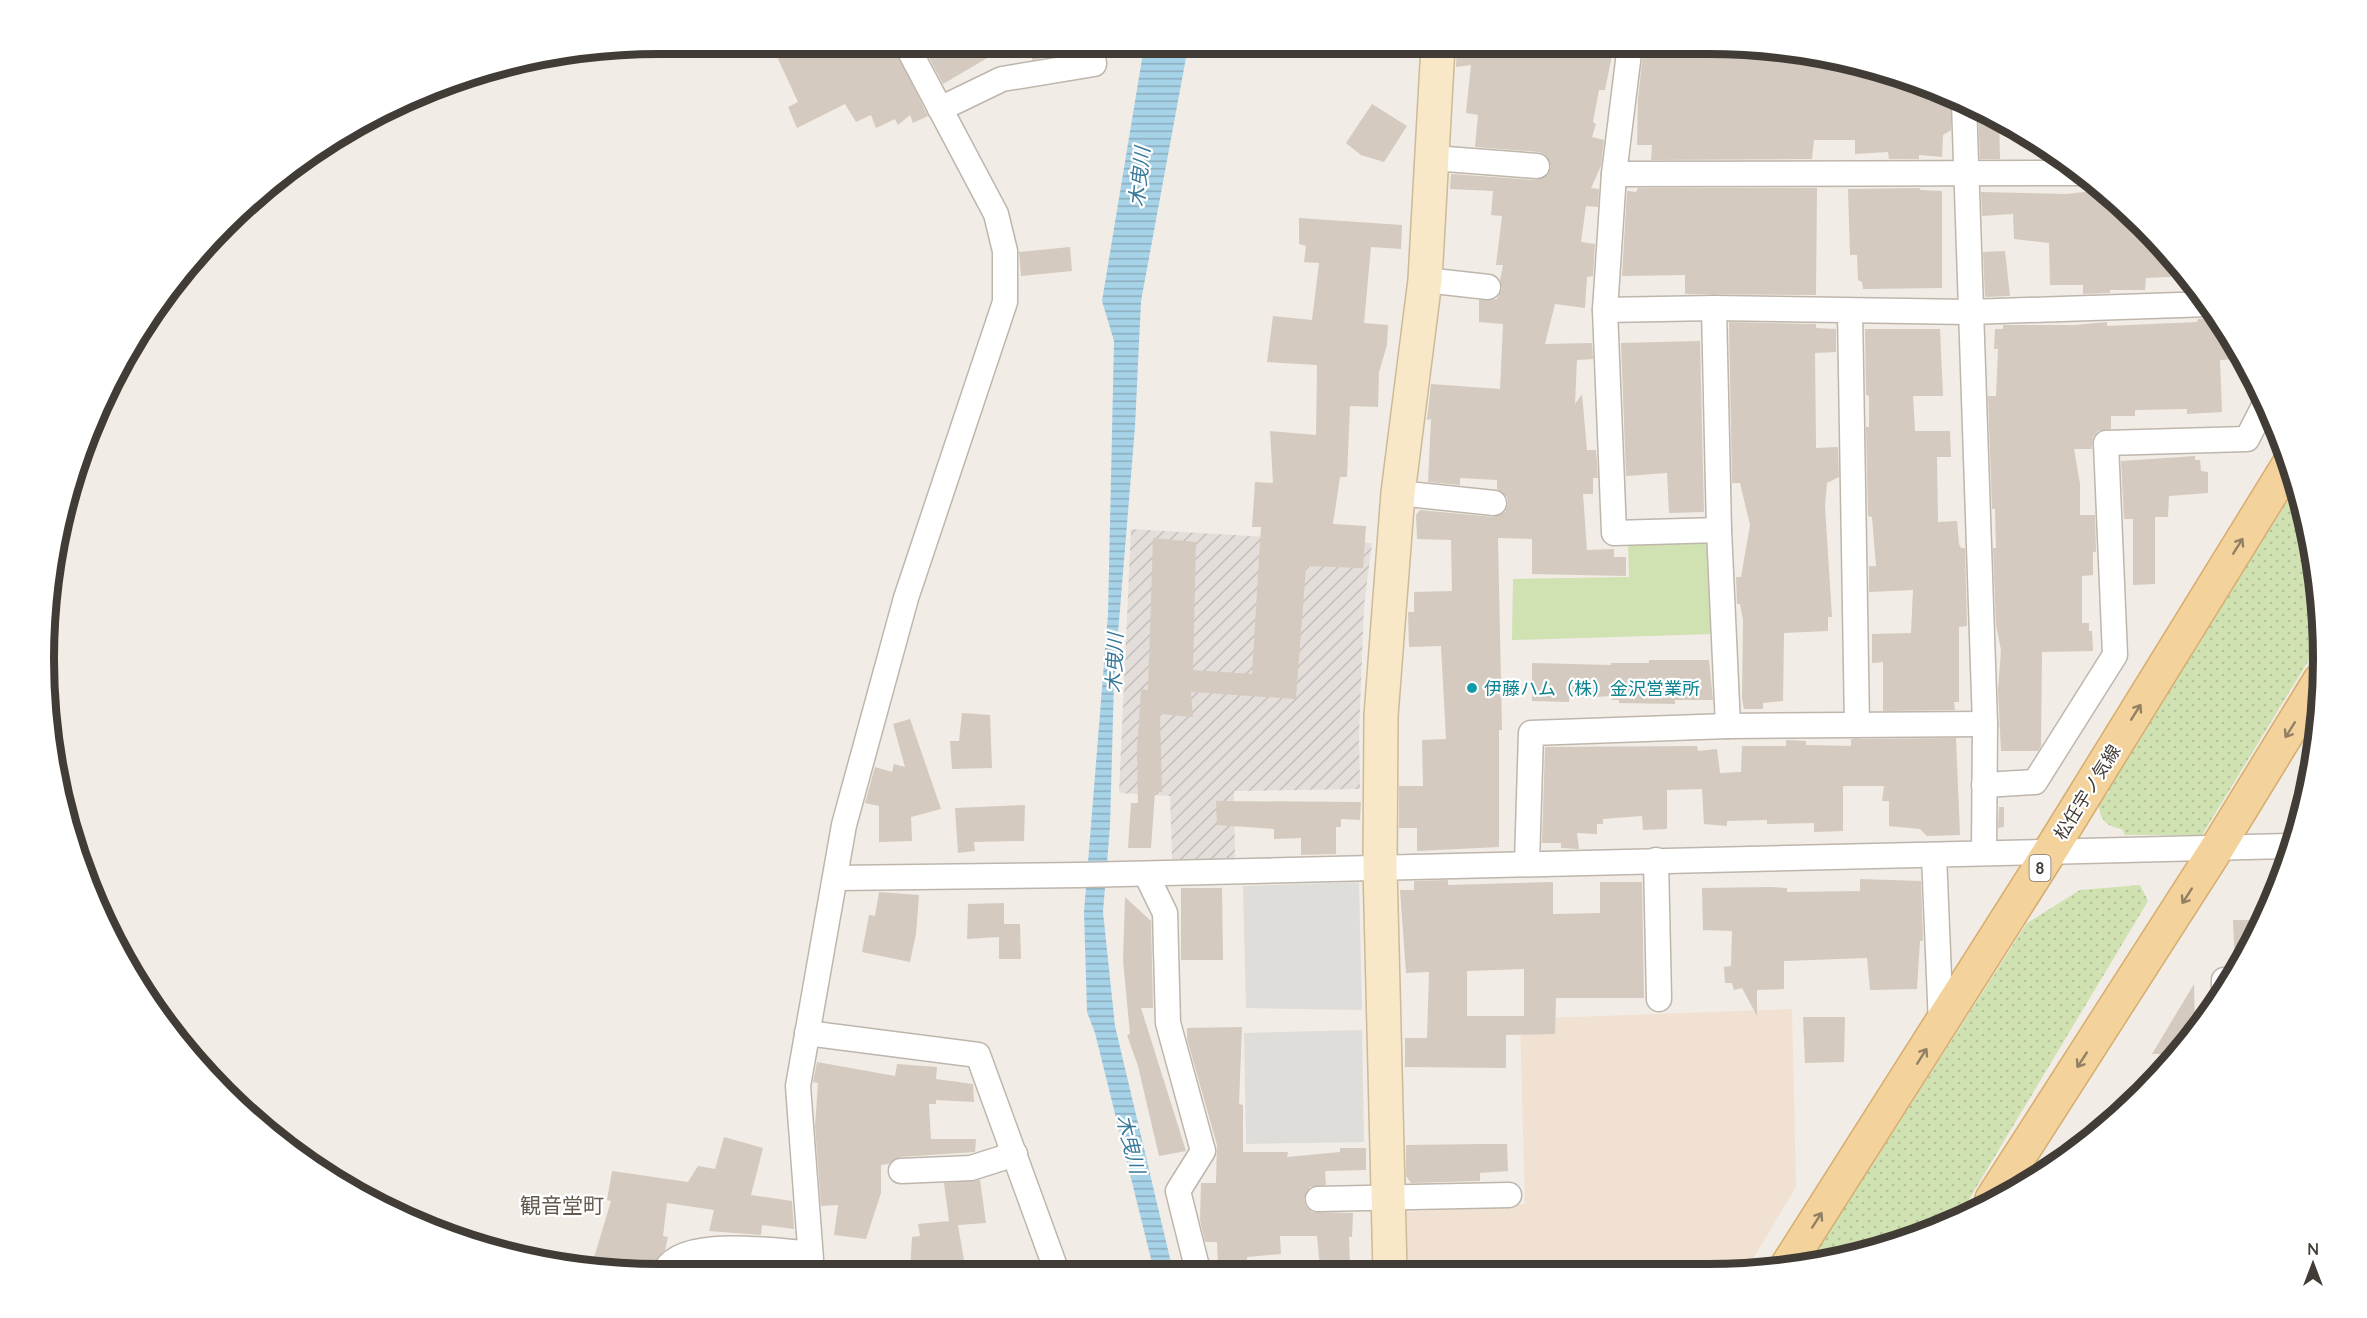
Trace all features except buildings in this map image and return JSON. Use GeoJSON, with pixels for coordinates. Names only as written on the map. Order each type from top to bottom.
{"type":"FeatureCollection","features":[{"type":"Feature","properties":{"kind":"main road","name":"松任宇ノ気線"},"geometry":{"type":"LineString","coordinates":[[1792,1258],[2049,853],[2283,473]]}},
{"type":"Feature","properties":{"kind":"main road"},"geometry":{"type":"LineString","coordinates":[[1998,1190],[2217,848],[2312,693]]}},
{"type":"Feature","properties":{"kind":"street"},"geometry":{"type":"LineString","coordinates":[[673,1264],[683,1254],[702,1249],[811,1263],[798,1086],[844,825],[906,598],[1005,302],[1005,250],[996,214],[911,54]]}},
{"type":"Feature","properties":{"kind":"street"},"geometry":{"type":"LineString","coordinates":[[940,109],[1002,79],[1094,64],[1093,54]]}},
{"type":"Feature","properties":{"kind":"street"},"geometry":{"type":"LineString","coordinates":[[1390,1264],[1380,867],[1381,716],[1398,493],[1425,280],[1438,54]]}},
{"type":"Feature","properties":{"kind":"street"},"geometry":{"type":"LineString","coordinates":[[1629,54],[1614,174],[1605,309],[1614,532],[1719,530]]}},
{"type":"Feature","properties":{"kind":"street"},"geometry":{"type":"LineString","coordinates":[[1964,111],[1969,312],[1985,724],[1984,852]]}},
{"type":"Feature","properties":{"kind":"street"},"geometry":{"type":"LineString","coordinates":[[1433,158],[1538,166]]}},
{"type":"Feature","properties":{"kind":"street"},"geometry":{"type":"LineString","coordinates":[[1614,174],[2068,173]]}},
{"type":"Feature","properties":{"kind":"street"},"geometry":{"type":"LineString","coordinates":[[1425,280],[1488,287]]}},
{"type":"Feature","properties":{"kind":"street"},"geometry":{"type":"LineString","coordinates":[[1605,309],[1714,308],[1969,312],[2198,304]]}},
{"type":"Feature","properties":{"kind":"street"},"geometry":{"type":"LineString","coordinates":[[1714,308],[1719,530],[1728,726]]}},
{"type":"Feature","properties":{"kind":"street"},"geometry":{"type":"LineString","coordinates":[[1850,311],[1857,725]]}},
{"type":"Feature","properties":{"kind":"street"},"geometry":{"type":"LineString","coordinates":[[1984,785],[2035,782],[2115,655],[2106,443],[2247,439],[2261,413]]}},
{"type":"Feature","properties":{"kind":"street"},"geometry":{"type":"LineString","coordinates":[[1398,493],[1494,503]]}},
{"type":"Feature","properties":{"kind":"street"},"geometry":{"type":"LineString","coordinates":[[1527,863],[1531,733],[1728,726],[1985,724]]}},
{"type":"Feature","properties":{"kind":"street"},"geometry":{"type":"LineString","coordinates":[[836,878],[1146,874],[2283,846]]}},
{"type":"Feature","properties":{"kind":"street"},"geometry":{"type":"LineString","coordinates":[[1934,855],[1941,1025]]}},
{"type":"Feature","properties":{"kind":"street"},"geometry":{"type":"LineString","coordinates":[[1656,860],[1659,999]]}},
{"type":"Feature","properties":{"kind":"street"},"geometry":{"type":"LineString","coordinates":[[1146,874],[1165,913],[1168,1023],[1203,1151],[1178,1191],[1196,1264]]}},
{"type":"Feature","properties":{"kind":"street"},"geometry":{"type":"LineString","coordinates":[[807,1033],[978,1055],[1054,1264]]}},
{"type":"Feature","properties":{"kind":"street"},"geometry":{"type":"LineString","coordinates":[[901,1171],[971,1168],[1015,1154]]}},
{"type":"Feature","properties":{"kind":"street"},"geometry":{"type":"LineString","coordinates":[[1318,1198],[1509,1195]]}},
{"type":"Feature","properties":{"kind":"shaded area"},"geometry":{"type":"Polygon","coordinates":[[[1131,529],[1372,543],[1364,606],[1359,734],[1360,789],[1234,791],[1235,860],[1172,859],[1170,796],[1119,793],[1131,529]]]}},
{"type":"Feature","properties":{"kind":"shaded area"},"geometry":{"type":"Polygon","coordinates":[[[1359,882],[1362,1010],[1246,1008],[1243,886],[1359,882]]]}},
{"type":"Feature","properties":{"kind":"shaded area"},"geometry":{"type":"Polygon","coordinates":[[[1792,1009],[1796,1187],[1751,1263],[1408,1264],[1405,1212],[1525,1204],[1520,1019],[1792,1009]]]}},
{"type":"Feature","properties":{"kind":"shaded area"},"geometry":{"type":"Polygon","coordinates":[[[1362,1030],[1364,1142],[1246,1144],[1244,1033],[1362,1030]]]}},
{"type":"Feature","properties":{"kind":"green space"},"geometry":{"type":"Polygon","coordinates":[[[2290,496],[2308,580],[2313,653],[2202,835],[2125,835],[2122,829],[2105,822],[2098,804],[2109,792],[2106,780],[2128,759],[2290,496]]]}},
{"type":"Feature","properties":{"kind":"green space"},"geometry":{"type":"Polygon","coordinates":[[[1628,541],[1706,541],[1714,545],[1715,634],[1512,640],[1513,579],[1629,577],[1628,541]]]}},
{"type":"Feature","properties":{"kind":"green space"},"geometry":{"type":"Polygon","coordinates":[[[2140,885],[2148,901],[1964,1207],[1902,1232],[1815,1254],[2027,923],[2080,890],[2140,885]]]}},
{"type":"Feature","properties":{"kind":"water","name":"木曳川"},"geometry":{"type":"Polygon","coordinates":[[[1143,54],[1187,54],[1141,301],[1135,427],[1114,682],[1110,826],[1103,912],[1115,1026],[1171,1264],[1152,1264],[1095,1033],[1087,1012],[1084,912],[1108,614],[1114,341],[1102,301],[1143,54]]]}},
{"type":"Feature","properties":{"kind":"place","name":"伊藤ハム（株）金沢営業所"},"geometry":{"type":"Point","coordinates":[1472,688]}},
{"type":"Feature","properties":{"kind":"district","name":"観音堂町"},"geometry":{"type":"Point","coordinates":[562,1205]}}]}
